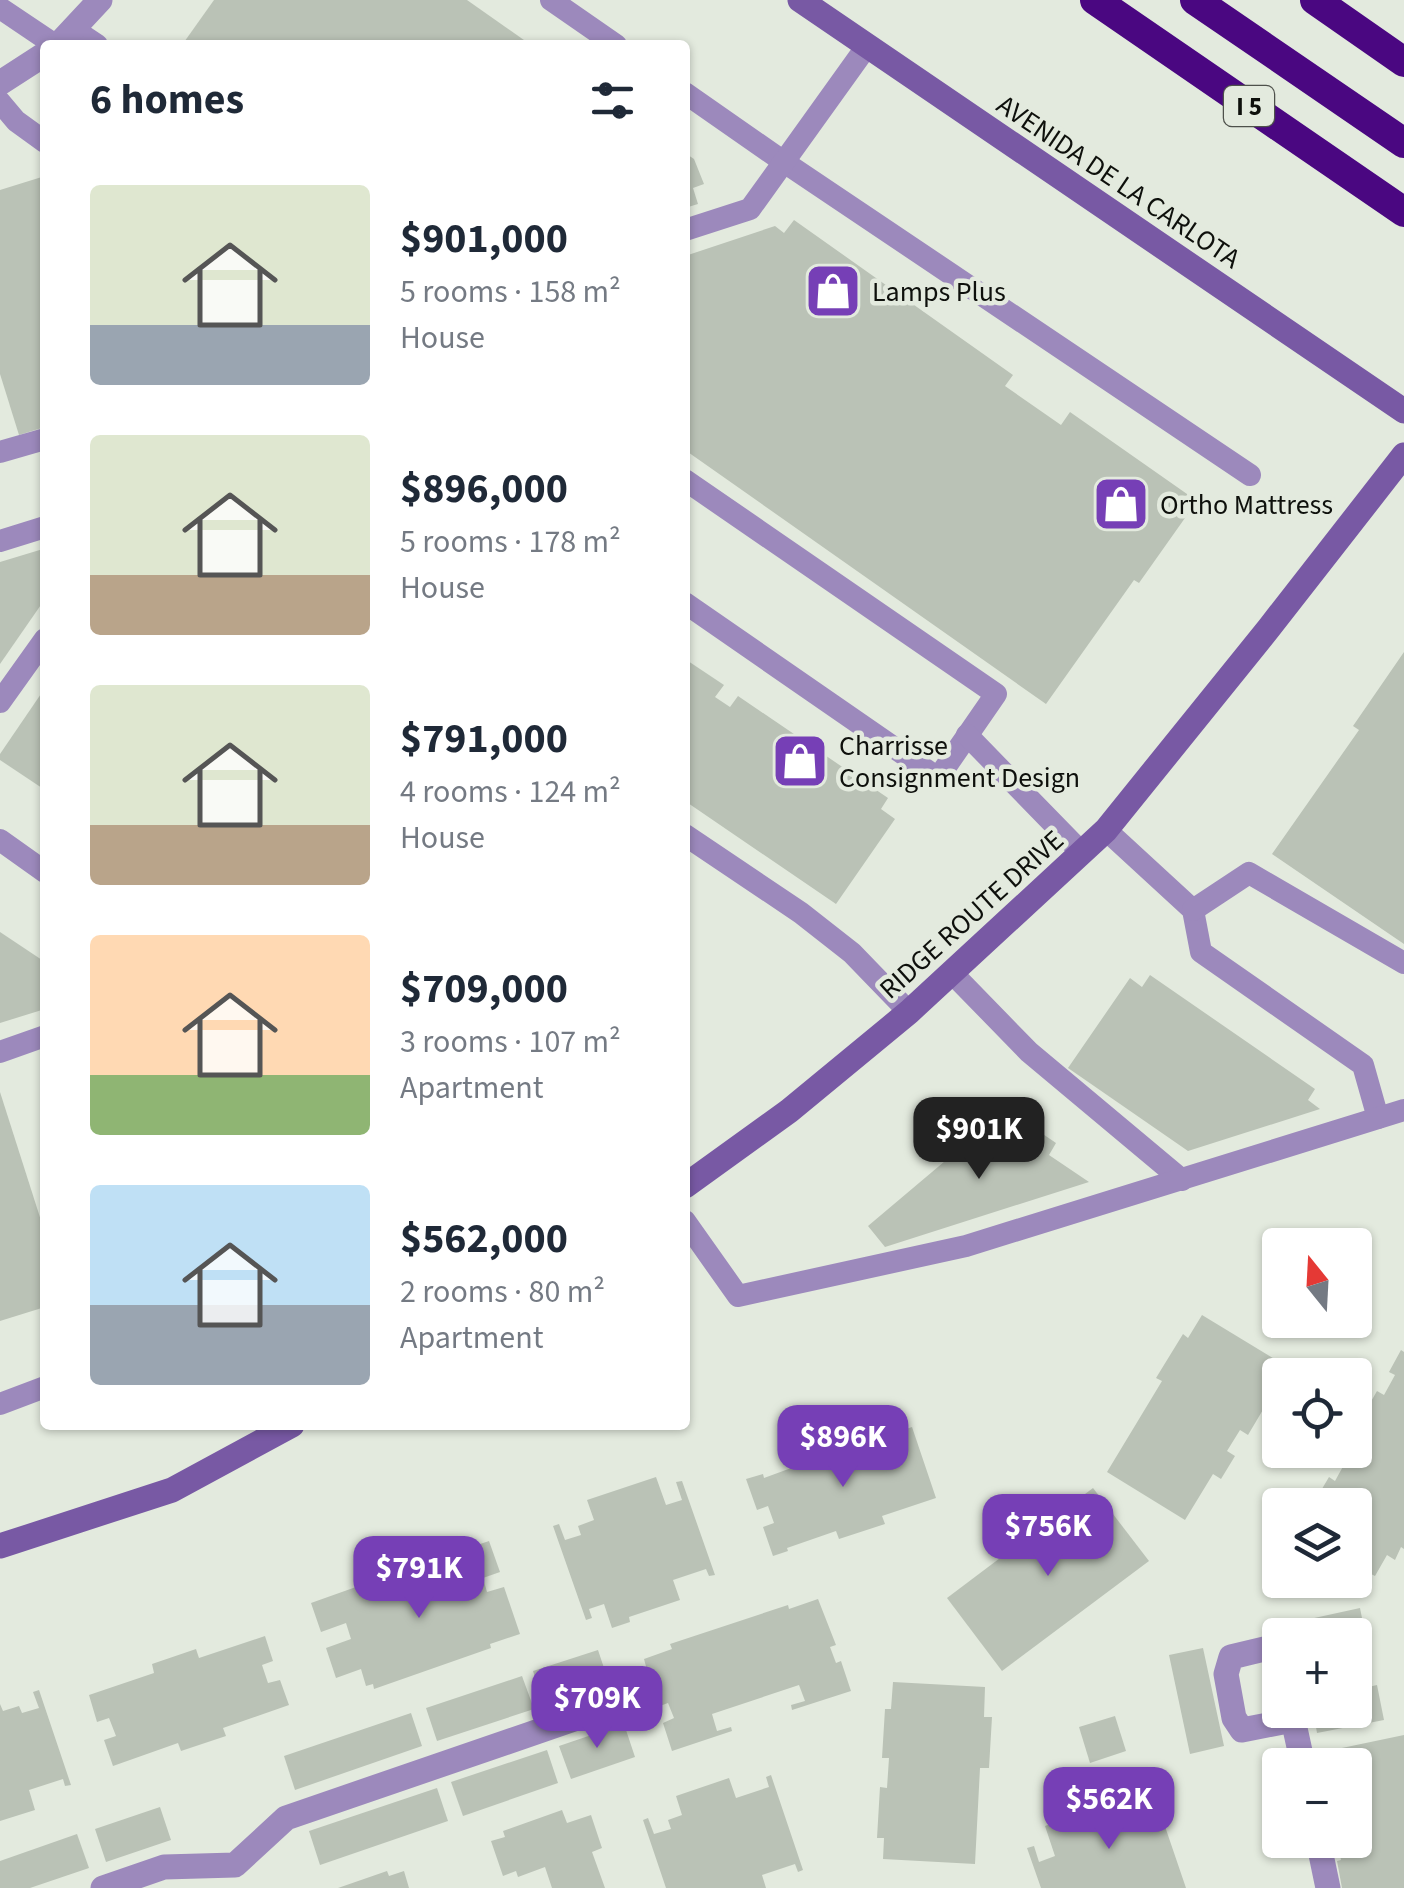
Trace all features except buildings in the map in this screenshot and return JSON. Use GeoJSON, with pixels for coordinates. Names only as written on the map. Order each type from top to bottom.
{"type":"FeatureCollection","features":[{"type":"Feature","properties":{"kind":"highway","name":"I 5"},"geometry":{"type":"LineString","coordinates":[[1095,0],[1404,212]]}},
{"type":"Feature","properties":{"kind":"highway"},"geometry":{"type":"LineString","coordinates":[[1195,0],[1404,143]]}},
{"type":"Feature","properties":{"kind":"highway"},"geometry":{"type":"LineString","coordinates":[[1315,0],[1404,62]]}},
{"type":"Feature","properties":{"kind":"main road","name":"AVENIDA DE LA CARLOTA"},"geometry":{"type":"LineString","coordinates":[[800,0],[1404,411]]}},
{"type":"Feature","properties":{"kind":"main road","name":"RIDGE ROUTE DRIVE"},"geometry":{"type":"LineString","coordinates":[[690,1182],[789,1111],[909,1012],[1106,830],[1404,454]]}},
{"type":"Feature","properties":{"kind":"main road"},"geometry":{"type":"LineString","coordinates":[[0,1546],[172,1490],[283,1430]]}},
{"type":"Feature","properties":{"kind":"street"},"geometry":{"type":"LineString","coordinates":[[62,40],[100,0]]}},
{"type":"Feature","properties":{"kind":"street"},"geometry":{"type":"LineString","coordinates":[[0,83],[40,57]]}},
{"type":"Feature","properties":{"kind":"street"},"geometry":{"type":"LineString","coordinates":[[1262,1650],[1230,1657],[1226,1674],[1234,1718],[1242,1730],[1262,1724]]}},
{"type":"Feature","properties":{"kind":"street"},"geometry":{"type":"LineString","coordinates":[[104,1888],[164,1867],[238,1876],[286,1818],[603,1710]]}},
{"type":"Feature","properties":{"kind":"street"},"geometry":{"type":"LineString","coordinates":[[1322,1858],[1328,1888]]}},
{"type":"Feature","properties":{"kind":"lane"},"geometry":{"type":"LineString","coordinates":[[551,0],[609,40]]}},
{"type":"Feature","properties":{"kind":"lane"},"geometry":{"type":"LineString","coordinates":[[0,8],[62,40]]}},
{"type":"Feature","properties":{"kind":"lane"},"geometry":{"type":"LineString","coordinates":[[690,228],[750,209],[868,46]]}},
{"type":"Feature","properties":{"kind":"lane"},"geometry":{"type":"LineString","coordinates":[[690,96],[1250,476]]}},
{"type":"Feature","properties":{"kind":"lane"},"geometry":{"type":"LineString","coordinates":[[0,102],[16,121],[40,138]]}},
{"type":"Feature","properties":{"kind":"lane"},"geometry":{"type":"LineString","coordinates":[[0,452],[40,440]]}},
{"type":"Feature","properties":{"kind":"lane"},"geometry":{"type":"LineString","coordinates":[[690,483],[996,694],[938,778],[690,606]]}},
{"type":"Feature","properties":{"kind":"lane"},"geometry":{"type":"LineString","coordinates":[[0,541],[40,529]]}},
{"type":"Feature","properties":{"kind":"lane"},"geometry":{"type":"LineString","coordinates":[[0,702],[40,646]]}},
{"type":"Feature","properties":{"kind":"lane"},"geometry":{"type":"LineString","coordinates":[[968,736],[1082,853]]}},
{"type":"Feature","properties":{"kind":"lane"},"geometry":{"type":"LineString","coordinates":[[1106,830],[1193,910],[1201,952],[1362,1064],[1378,1118]]}},
{"type":"Feature","properties":{"kind":"lane"},"geometry":{"type":"LineString","coordinates":[[690,838],[852,953],[909,1012]]}},
{"type":"Feature","properties":{"kind":"lane"},"geometry":{"type":"LineString","coordinates":[[0,840],[40,868]]}},
{"type":"Feature","properties":{"kind":"lane"},"geometry":{"type":"LineString","coordinates":[[1193,910],[1249,873],[1404,963]]}},
{"type":"Feature","properties":{"kind":"lane"},"geometry":{"type":"LineString","coordinates":[[952,973],[1029,1052],[1182,1180]]}},
{"type":"Feature","properties":{"kind":"lane"},"geometry":{"type":"LineString","coordinates":[[0,1052],[40,1038]]}},
{"type":"Feature","properties":{"kind":"lane"},"geometry":{"type":"LineString","coordinates":[[690,1228],[738,1296],[966,1246],[1404,1110]]}},
{"type":"Feature","properties":{"kind":"lane"},"geometry":{"type":"LineString","coordinates":[[0,1404],[40,1389]]}},
{"type":"Feature","properties":{"kind":"place","name":"Lamps Plus"},"geometry":{"type":"Point","coordinates":[833,291]}},
{"type":"Feature","properties":{"kind":"place","name":"Ortho Mattress"},"geometry":{"type":"Point","coordinates":[1121,504]}},
{"type":"Feature","properties":{"kind":"place","name":"Charrisse Consignment Design"},"geometry":{"type":"Point","coordinates":[800,761]}}]}
